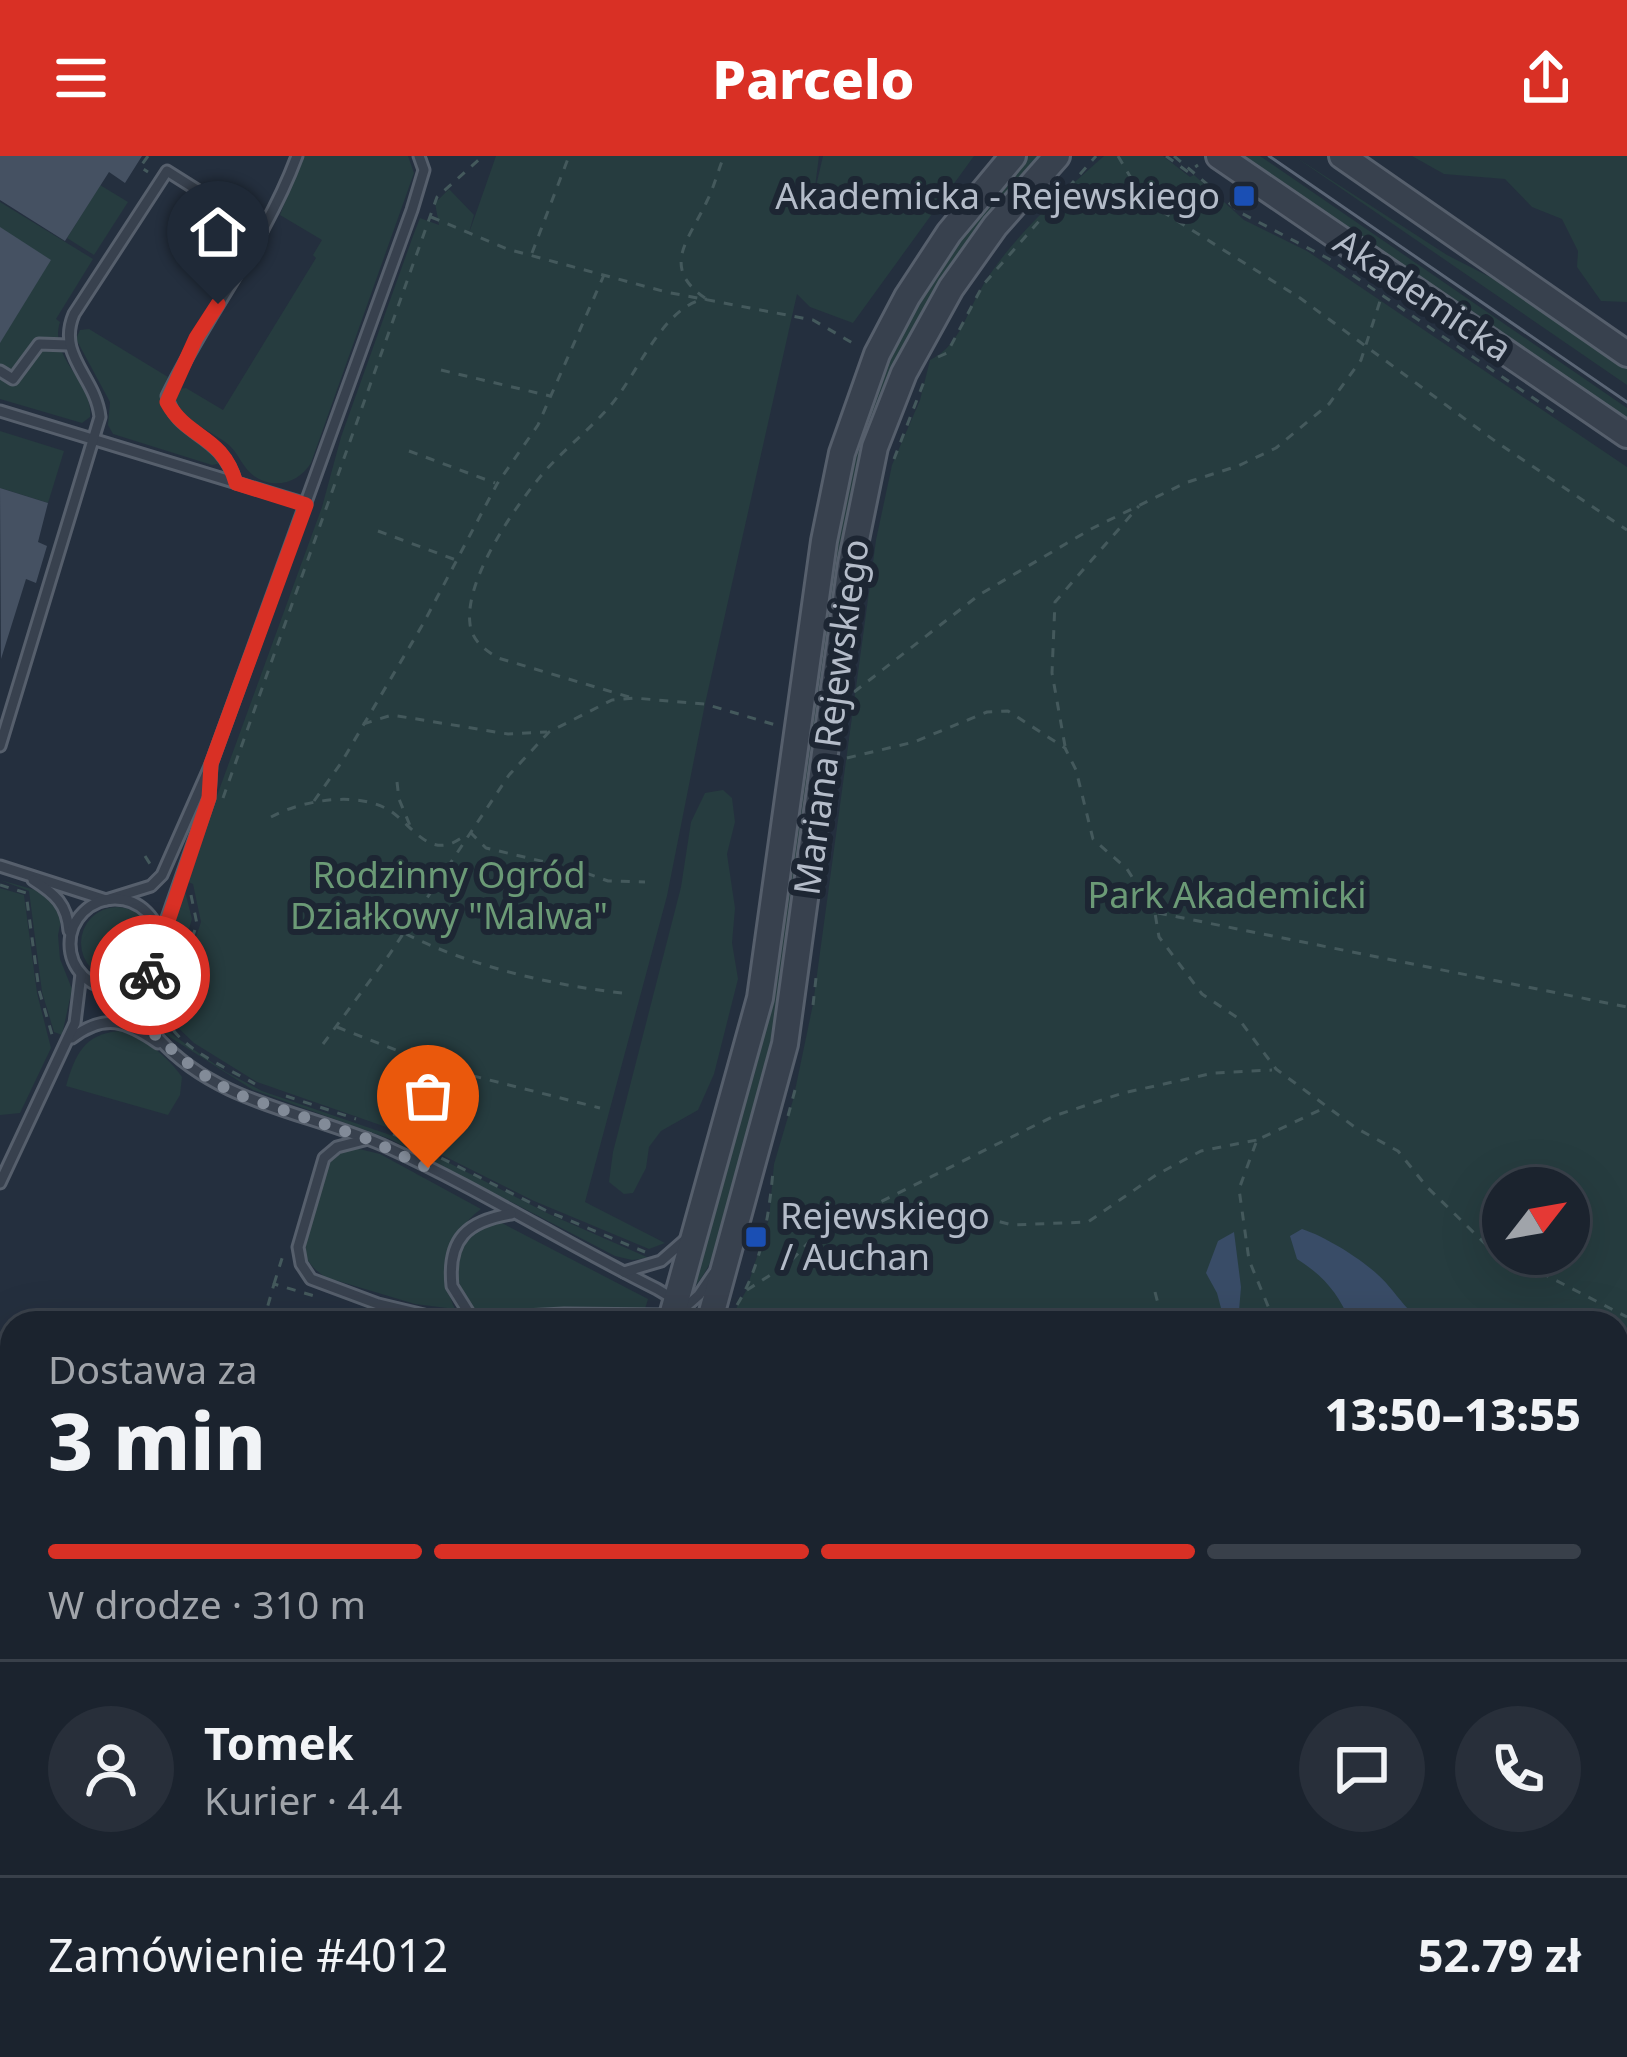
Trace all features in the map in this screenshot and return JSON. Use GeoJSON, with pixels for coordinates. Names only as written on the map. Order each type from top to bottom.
{"type":"FeatureCollection","features":[{"type":"Feature","properties":{"kind":"street","name":"Mariana Rejewskiego"},"geometry":{"type":"LineString","coordinates":[[680,1311],[693,1232],[760,998],[833,494],[856,410],[878,354],[931,258],[1013,156]]}},
{"type":"Feature","properties":{"kind":"street","name":"Mariana Rejewskiego"},"geometry":{"type":"LineString","coordinates":[[712,1311],[785,1044],[851,564],[875,447],[904,373],[951,288],[995,226],[1057,156]]}},
{"type":"Feature","properties":{"kind":"street","name":"Akademicka"},"geometry":{"type":"LineString","coordinates":[[1342,156],[1627,354]]}},
{"type":"Feature","properties":{"kind":"street","name":"Akademicka"},"geometry":{"type":"LineString","coordinates":[[1209,161],[1627,435]]}},
{"type":"Feature","properties":{"kind":"lane"},"geometry":{"type":"LineString","coordinates":[[236,483],[226,456],[180,420],[167,396],[282,196],[297,156]]}},
{"type":"Feature","properties":{"kind":"lane"},"geometry":{"type":"LineString","coordinates":[[70,940],[82,914],[106,900],[140,891],[162,875],[211,764],[412,210],[424,170],[419,156]]}},
{"type":"Feature","properties":{"kind":"lane"},"geometry":{"type":"LineString","coordinates":[[0,746],[100,417],[98,400],[68,344],[74,314],[167,171],[262,231]]}},
{"type":"Feature","properties":{"kind":"lane"},"geometry":{"type":"LineString","coordinates":[[0,371],[13,379],[40,344],[68,344]]}},
{"type":"Feature","properties":{"kind":"lane"},"geometry":{"type":"LineString","coordinates":[[0,411],[306,505]]}},
{"type":"Feature","properties":{"kind":"lane"},"geometry":{"type":"LineString","coordinates":[[187,1063],[156,1036],[141,1009],[160,938],[209,798],[211,764]]}},
{"type":"Feature","properties":{"kind":"lane"},"geometry":{"type":"LineString","coordinates":[[0,866],[106,900],[135,904],[155,924],[160,938]]}},
{"type":"Feature","properties":{"kind":"lane"},"geometry":{"type":"LineString","coordinates":[[18,872],[55,893],[68,920],[70,952],[91,983],[130,987],[151,972]]}},
{"type":"Feature","properties":{"kind":"lane"},"geometry":{"type":"LineString","coordinates":[[0,1183],[66,1043],[81,998],[81,974]]}},
{"type":"Feature","properties":{"kind":"lane"},"geometry":{"type":"LineString","coordinates":[[66,1043],[86,1028],[122,1021],[233,1093],[368,1139],[624,1273],[675,1311]]}},
{"type":"Feature","properties":{"kind":"lane"},"geometry":{"type":"LineString","coordinates":[[368,1139],[337,1147],[324,1158],[299,1256],[304,1271],[319,1284],[406,1311]]}},
{"type":"Feature","properties":{"kind":"lane"},"geometry":{"type":"LineString","coordinates":[[468,1311],[452,1286],[458,1248],[469,1227],[482,1219],[512,1214]]}},
{"type":"Feature","properties":{"kind":"lane"},"geometry":{"type":"LineString","coordinates":[[624,1273],[661,1262],[693,1232]]}},
{"type":"Feature","properties":{"kind":"lane"},"geometry":{"type":"LineString","coordinates":[[682,1311],[707,1284],[730,1240]]}},
{"type":"Feature","properties":{"kind":"path"},"geometry":{"type":"LineString","coordinates":[[148,156],[140,167],[161,180]]}},
{"type":"Feature","properties":{"kind":"path"},"geometry":{"type":"LineString","coordinates":[[217,817],[430,216],[443,188],[483,156]]}},
{"type":"Feature","properties":{"kind":"path"},"geometry":{"type":"LineString","coordinates":[[531,255],[569,156]]}},
{"type":"Feature","properties":{"kind":"path"},"geometry":{"type":"LineString","coordinates":[[707,299],[686,285],[680,266],[683,246],[708,200],[724,156]]}},
{"type":"Feature","properties":{"kind":"path"},"geometry":{"type":"LineString","coordinates":[[930,360],[947,352],[983,285],[1096,156]]}},
{"type":"Feature","properties":{"kind":"path"},"geometry":{"type":"LineString","coordinates":[[1118,156],[1144,200],[1366,344],[1495,441],[1627,530]]}},
{"type":"Feature","properties":{"kind":"path"},"geometry":{"type":"LineString","coordinates":[[1170,156],[1241,213],[1329,259],[1570,423]]}},
{"type":"Feature","properties":{"kind":"path"},"geometry":{"type":"LineString","coordinates":[[1192,170],[1209,161]]}},
{"type":"Feature","properties":{"kind":"path"},"geometry":{"type":"LineString","coordinates":[[430,216],[507,249],[813,320],[878,354]]}},
{"type":"Feature","properties":{"kind":"path"},"geometry":{"type":"LineString","coordinates":[[1282,235],[1287,225]]}},
{"type":"Feature","properties":{"kind":"path"},"geometry":{"type":"LineString","coordinates":[[314,801],[552,397],[604,275]]}},
{"type":"Feature","properties":{"kind":"path"},"geometry":{"type":"LineString","coordinates":[[856,670],[852,693],[979,595],[1141,503],[1276,448],[1329,404],[1361,360],[1382,295]]}},
{"type":"Feature","properties":{"kind":"path"},"geometry":{"type":"LineString","coordinates":[[634,698],[538,671],[482,649],[470,628],[470,602],[497,540],[525,496],[613,403],[670,319],[691,301],[707,299]]}},
{"type":"Feature","properties":{"kind":"path"},"geometry":{"type":"LineString","coordinates":[[441,370],[552,397]]}},
{"type":"Feature","properties":{"kind":"path"},"geometry":{"type":"LineString","coordinates":[[892,465],[925,380]]}},
{"type":"Feature","properties":{"kind":"path"},"geometry":{"type":"LineString","coordinates":[[409,451],[497,484]]}},
{"type":"Feature","properties":{"kind":"path"},"geometry":{"type":"LineString","coordinates":[[1141,503],[1055,602],[1052,673],[1065,748],[1076,770],[1093,839],[1127,868],[1155,913],[1160,937],[1202,994],[1238,1018],[1276,1069],[1325,1108],[1398,1151],[1427,1187],[1504,1263],[1530,1267],[1615,1311]]}},
{"type":"Feature","properties":{"kind":"path"},"geometry":{"type":"LineString","coordinates":[[378,531],[458,561]]}},
{"type":"Feature","properties":{"kind":"path"},"geometry":{"type":"LineString","coordinates":[[323,1044],[509,775],[549,732],[612,700],[634,698],[705,704],[765,724],[799,728]]}},
{"type":"Feature","properties":{"kind":"path"},"geometry":{"type":"LineString","coordinates":[[846,759],[914,742],[987,712],[1008,711],[1065,748]]}},
{"type":"Feature","properties":{"kind":"path"},"geometry":{"type":"LineString","coordinates":[[363,724],[392,715],[508,734],[549,732]]}},
{"type":"Feature","properties":{"kind":"path"},"geometry":{"type":"LineString","coordinates":[[397,782],[415,835]]}},
{"type":"Feature","properties":{"kind":"path"},"geometry":{"type":"LineString","coordinates":[[271,817],[287,807],[314,801],[367,802],[391,812],[431,844],[446,846],[470,830]]}},
{"type":"Feature","properties":{"kind":"path"},"geometry":{"type":"LineString","coordinates":[[470,830],[486,848],[608,881],[645,882]]}},
{"type":"Feature","properties":{"kind":"path"},"geometry":{"type":"LineString","coordinates":[[145,856],[162,875]]}},
{"type":"Feature","properties":{"kind":"path"},"geometry":{"type":"LineString","coordinates":[[180,882],[190,886],[197,924],[164,1016],[167,1024],[192,1047],[262,1088]]}},
{"type":"Feature","properties":{"kind":"path"},"geometry":{"type":"LineString","coordinates":[[0,885],[26,892],[39,990],[58,1057]]}},
{"type":"Feature","properties":{"kind":"path"},"geometry":{"type":"LineString","coordinates":[[1155,913],[1627,1007]]}},
{"type":"Feature","properties":{"kind":"path"},"geometry":{"type":"LineString","coordinates":[[404,933],[464,957],[578,988],[622,993]]}},
{"type":"Feature","properties":{"kind":"path"},"geometry":{"type":"LineString","coordinates":[[335,1027],[442,1068],[600,1108]]}},
{"type":"Feature","properties":{"kind":"path"},"geometry":{"type":"LineString","coordinates":[[746,1292],[789,1263],[808,1243],[872,1206],[1054,1116],[1214,1073],[1276,1069]]}},
{"type":"Feature","properties":{"kind":"path"},"geometry":{"type":"LineString","coordinates":[[281,1094],[372,1125]]}},
{"type":"Feature","properties":{"kind":"path"},"geometry":{"type":"LineString","coordinates":[[872,1206],[975,1215],[1012,1226],[1088,1222],[1156,1175],[1201,1151],[1257,1140],[1325,1108]]}},
{"type":"Feature","properties":{"kind":"path"},"geometry":{"type":"LineString","coordinates":[[389,1132],[548,1211],[647,1253],[656,1252],[661,1262]]}},
{"type":"Feature","properties":{"kind":"path"},"geometry":{"type":"LineString","coordinates":[[1257,1140],[1239,1189],[1249,1260],[1270,1311]]}},
{"type":"Feature","properties":{"kind":"path"},"geometry":{"type":"LineString","coordinates":[[266,1311],[274,1284],[336,1303]]}},
{"type":"Feature","properties":{"kind":"path"},"geometry":{"type":"LineString","coordinates":[[1155,1292],[1160,1311]]}},
{"type":"Feature","properties":{"kind":"green space"},"geometry":{"type":"Polygon","coordinates":[[[302,156],[408,156],[414,173],[311,463],[293,480],[270,483],[250,473],[230,446],[190,420],[172,398],[178,389],[186,388],[223,410],[316,258],[313,255],[322,240],[280,215],[302,156]]]}},
{"type":"Feature","properties":{"kind":"green space","name":"Rodzinny Ogród Działkowy \"Malwa\""},"geometry":{"type":"Polygon","coordinates":[[[496,156],[819,156],[814,195],[823,156],[974,156],[853,323],[810,307],[797,294],[667,896],[585,1202],[665,1243],[649,1249],[534,1201],[386,1127],[257,1082],[194,1043],[171,1021],[201,922],[193,884],[186,881],[322,507],[341,437],[413,236],[420,218],[439,225],[435,203],[449,189],[474,215],[468,236],[496,156]]]}},
{"type":"Feature","properties":{"kind":"green space"},"geometry":{"type":"Polygon","coordinates":[[[1025,156],[1045,156],[891,377],[780,1019],[732,1207],[704,1273],[690,1290],[770,1006],[844,483],[880,371],[916,299],[968,223],[1025,156]]]}},
{"type":"Feature","properties":{"kind":"green space","name":"Park Akademicki"},"geometry":{"type":"Polygon","coordinates":[[[1104,156],[1163,156],[1190,177],[1194,175],[1244,220],[1307,251],[1627,467],[1627,1311],[735,1311],[769,1219],[774,1164],[813,1004],[876,540],[892,465],[920,400],[930,360],[953,340],[1004,256],[1104,156]]]}},
{"type":"Feature","properties":{"kind":"green space"},"geometry":{"type":"Polygon","coordinates":[[[1236,156],[1260,156],[1627,408],[1627,424],[1236,156]]]}},
{"type":"Feature","properties":{"kind":"green space"},"geometry":{"type":"Polygon","coordinates":[[[1294,156],[1447,255],[1529,297],[1627,365],[1627,385],[1294,156]]]}},
{"type":"Feature","properties":{"kind":"green space"},"geometry":{"type":"Polygon","coordinates":[[[1412,156],[1627,156],[1627,302],[1601,301],[1577,267],[1578,251],[1562,219],[1532,207],[1505,179],[1444,174],[1412,156]]]}},
{"type":"Feature","properties":{"kind":"green space"},"geometry":{"type":"Polygon","coordinates":[[[100,185],[128,202],[94,255],[67,238],[100,185]]]}},
{"type":"Feature","properties":{"kind":"green space"},"geometry":{"type":"Polygon","coordinates":[[[0,202],[93,259],[56,319],[60,347],[89,404],[90,417],[82,423],[0,399],[0,202]]]}},
{"type":"Feature","properties":{"kind":"green space"},"geometry":{"type":"Polygon","coordinates":[[[89,329],[168,377],[160,395],[172,422],[218,453],[222,463],[212,465],[113,434],[108,425],[110,402],[76,339],[80,330],[89,329]]]}},
{"type":"Feature","properties":{"kind":"green space"},"geometry":{"type":"Polygon","coordinates":[[[0,431],[64,451],[48,503],[0,488],[0,431]]]}},
{"type":"Feature","properties":{"kind":"green space"},"geometry":{"type":"Polygon","coordinates":[[[723,790],[732,798],[735,822],[727,854],[738,979],[714,1074],[698,1110],[661,1131],[649,1147],[646,1168],[633,1193],[624,1194],[609,1182],[613,1152],[681,887],[691,822],[705,793],[723,790]]]}},
{"type":"Feature","properties":{"kind":"green space"},"geometry":{"type":"Polygon","coordinates":[[[0,880],[46,893],[57,901],[62,916],[60,959],[72,989],[62,1035],[54,1032],[42,992],[29,891],[0,880]]]}},
{"type":"Feature","properties":{"kind":"green space"},"geometry":{"type":"Polygon","coordinates":[[[184,887],[192,919],[160,1020],[166,1030],[262,1091],[402,1139],[549,1214],[649,1258],[615,1256],[390,1139],[253,1090],[165,1034],[154,1018],[153,996],[174,956],[174,920],[184,887]]]}},
{"type":"Feature","properties":{"kind":"green space"},"geometry":{"type":"Polygon","coordinates":[[[0,888],[24,895],[37,993],[51,1048],[20,1113],[0,1115],[0,888]]]}},
{"type":"Feature","properties":{"kind":"green space"},"geometry":{"type":"Polygon","coordinates":[[[117,907],[142,918],[153,943],[142,968],[117,979],[92,968],[81,943],[92,918],[117,907]]]}},
{"type":"Feature","properties":{"kind":"green space"},"geometry":{"type":"Polygon","coordinates":[[[119,1031],[154,1048],[182,1077],[180,1095],[168,1115],[66,1086],[83,1048],[97,1036],[119,1031]]]}},
{"type":"Feature","properties":{"kind":"green space"},"geometry":{"type":"Polygon","coordinates":[[[351,1147],[380,1154],[481,1209],[461,1229],[449,1254],[447,1281],[455,1309],[415,1304],[325,1277],[310,1263],[306,1237],[320,1181],[332,1157],[351,1147]]]}},
{"type":"Feature","properties":{"kind":"green space"},"geometry":{"type":"Polygon","coordinates":[[[500,1222],[648,1299],[645,1309],[474,1309],[459,1282],[458,1261],[473,1235],[500,1222]]]}},
{"type":"Feature","properties":{"kind":"water"},"geometry":{"type":"Polygon","coordinates":[[[1302,1229],[1352,1255],[1410,1311],[1345,1311],[1329,1286],[1297,1259],[1290,1236],[1302,1229]]]}},
{"type":"Feature","properties":{"kind":"water"},"geometry":{"type":"Polygon","coordinates":[[[1234,1232],[1239,1311],[1222,1311],[1206,1273],[1218,1241],[1234,1232]]]}},
{"type":"Feature","properties":{"kind":"building"},"geometry":{"type":"Polygon","coordinates":[[[0,156],[142,156],[125,183],[109,172],[65,241],[0,200],[0,156]]]}},
{"type":"Feature","properties":{"kind":"building"},"geometry":{"type":"Polygon","coordinates":[[[0,227],[51,260],[0,343],[0,227]]]}},
{"type":"Feature","properties":{"kind":"building"},"geometry":{"type":"Polygon","coordinates":[[[0,488],[48,503],[38,542],[47,546],[36,583],[26,579],[1,659],[0,488]]]}},
{"type":"Feature","properties":{"kind":"tram line"},"geometry":{"type":"LineString","coordinates":[[1269,156],[1627,402]]}},
{"type":"Feature","properties":{"kind":"way so far"},"geometry":{"type":"LineString","coordinates":[[150,975],[141,1009],[144,1018],[169,1049],[196,1070],[233,1093],[368,1139],[428,1168]]}},
{"type":"Feature","properties":{"kind":"place","name":"Akademicka - Rejewskiego"},"geometry":{"type":"Point","coordinates":[1244,196]}},
{"type":"Feature","properties":{"kind":"place","name":"Rejewskiego / Auchan"},"geometry":{"type":"Point","coordinates":[756,1237]}},
{"type":"Feature","properties":{"kind":"route"},"geometry":{"type":"LineString","coordinates":[[150,975],[209,798],[211,764],[306,505],[236,483],[226,456],[180,420],[167,402],[196,338],[218,304]]}}]}
